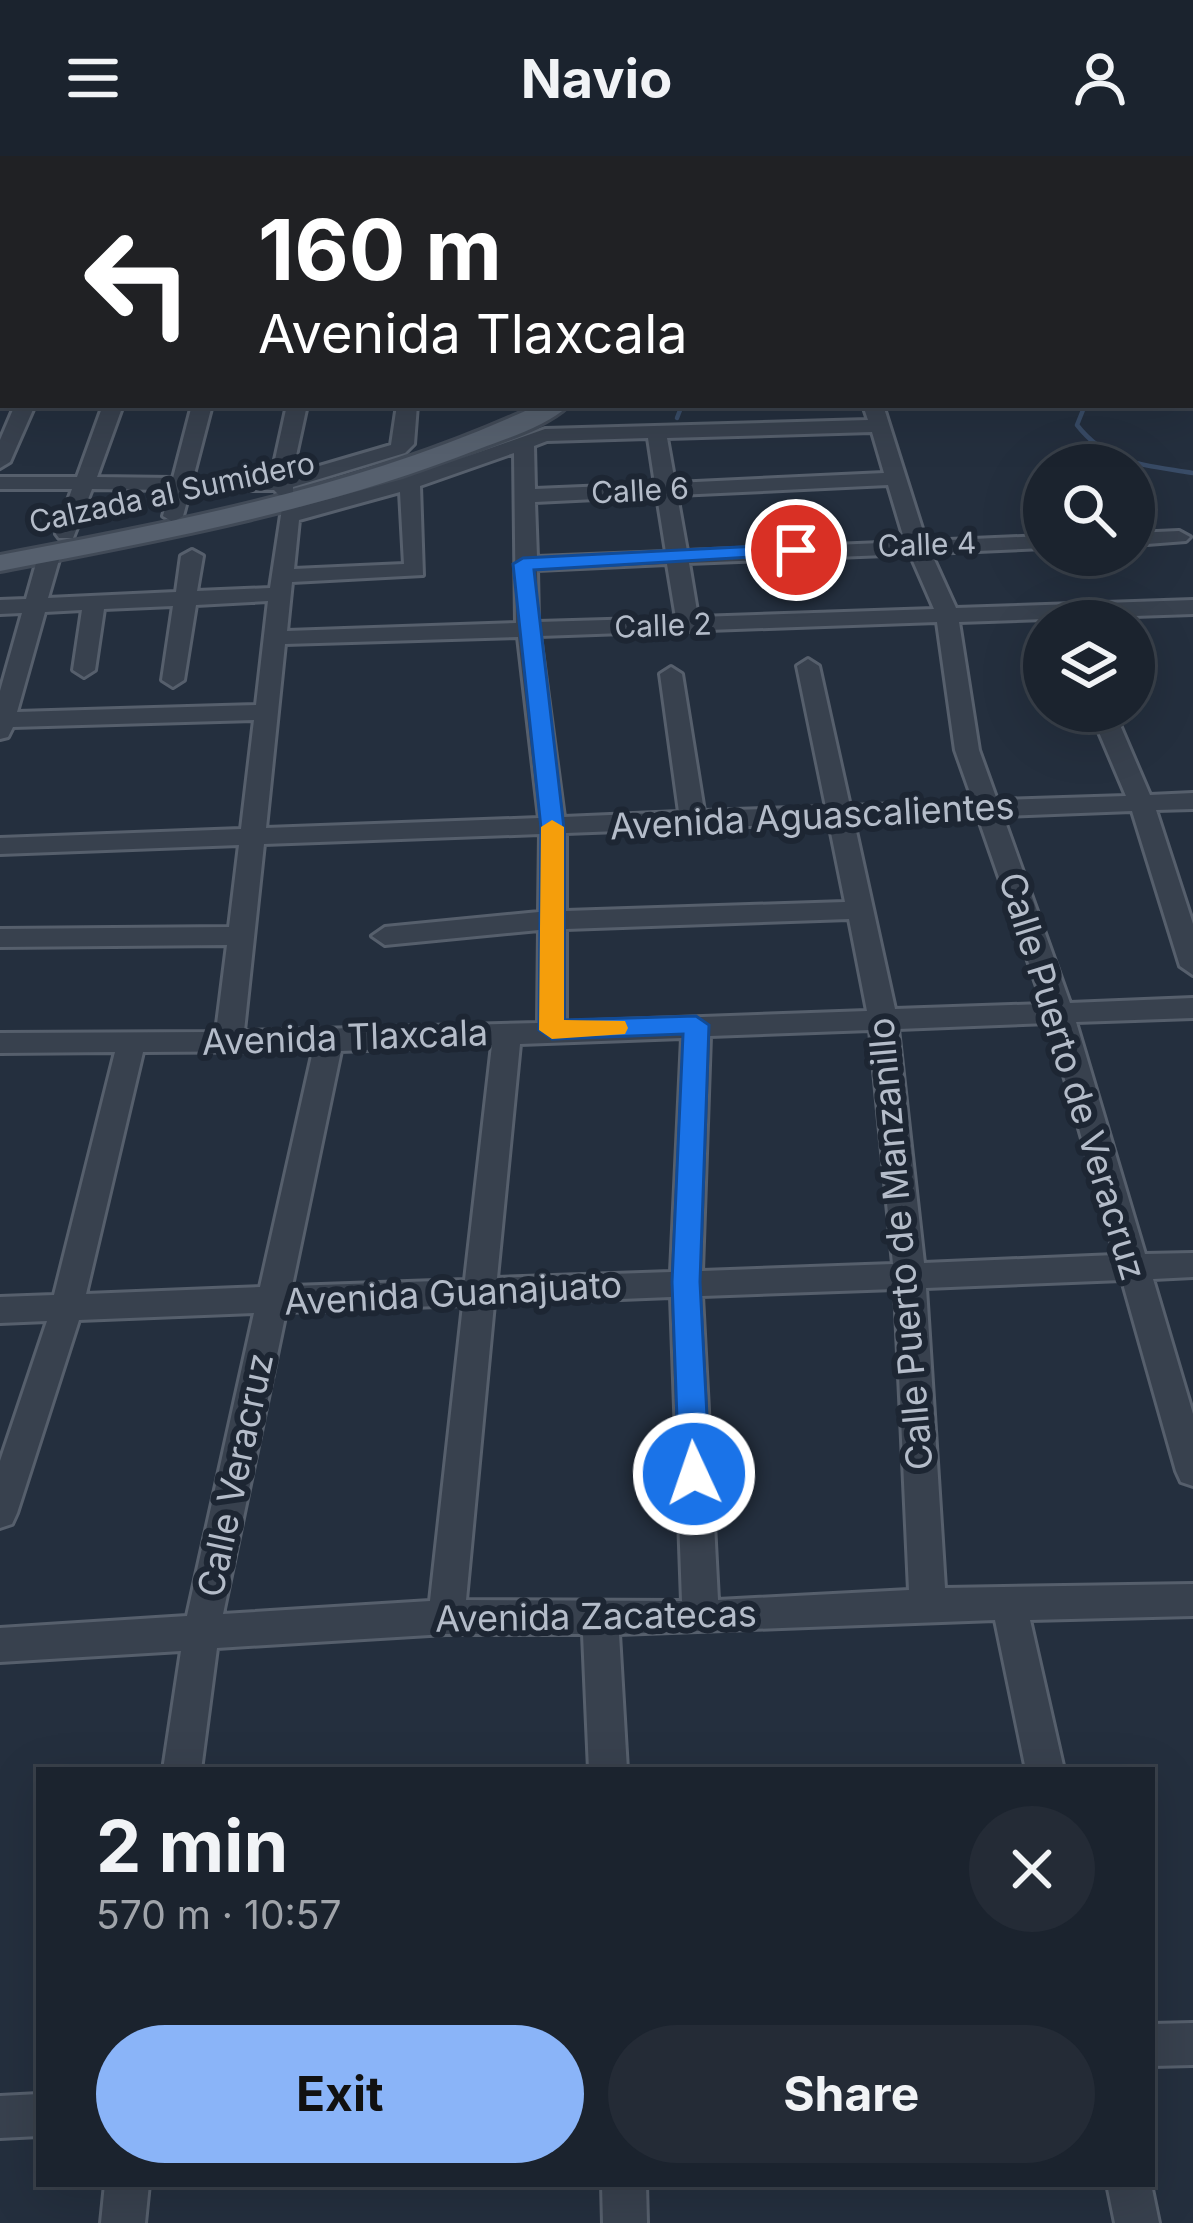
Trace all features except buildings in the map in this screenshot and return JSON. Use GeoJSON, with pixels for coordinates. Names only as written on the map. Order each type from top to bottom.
{"type":"FeatureCollection","features":[{"type":"Feature","properties":{"kind":"main road","name":"Calzada al Sumidero"},"geometry":{"type":"LineString","coordinates":[[0,562],[173,516],[286,499],[428,447],[512,408]]}},
{"type":"Feature","properties":{"kind":"main road","name":"Calzada al Sumidero"},"geometry":{"type":"LineString","coordinates":[[0,548],[58,544],[286,499],[412,468],[549,408]]}},
{"type":"Feature","properties":{"kind":"street"},"geometry":{"type":"LineString","coordinates":[[0,462],[24,408]]}},
{"type":"Feature","properties":{"kind":"street"},"geometry":{"type":"LineString","coordinates":[[112,408],[88,481],[33,606],[2,726],[269,712]]}},
{"type":"Feature","properties":{"kind":"street"},"geometry":{"type":"LineString","coordinates":[[173,516],[201,408]]}},
{"type":"Feature","properties":{"kind":"street"},"geometry":{"type":"LineString","coordinates":[[230,1041],[284,585],[286,499],[297,408]]}},
{"type":"Feature","properties":{"kind":"street"},"geometry":{"type":"LineString","coordinates":[[286,499],[398,449],[404,444],[407,408]]}},
{"type":"Feature","properties":{"kind":"street"},"geometry":{"type":"LineString","coordinates":[[601,432],[602,408]]}},
{"type":"Feature","properties":{"kind":"street"},"geometry":{"type":"LineString","coordinates":[[0,483],[181,482],[286,499],[410,483],[545,435],[876,416]]}},
{"type":"Feature","properties":{"kind":"street","name":"Calle Puerto de Veracruz"},"geometry":{"type":"LineString","coordinates":[[876,416],[917,545],[947,614],[968,750],[1059,1010],[1193,1471]]}},
{"type":"Feature","properties":{"kind":"street"},"geometry":{"type":"LineString","coordinates":[[656,429],[688,624]]}},
{"type":"Feature","properties":{"kind":"street"},"geometry":{"type":"LineString","coordinates":[[524,442],[523,564],[553,828],[552,1030]]}},
{"type":"Feature","properties":{"kind":"street","name":"Calle 6"},"geometry":{"type":"LineString","coordinates":[[527,496],[896,479]]}},
{"type":"Feature","properties":{"kind":"street"},"geometry":{"type":"LineString","coordinates":[[0,607],[184,598],[416,570],[410,483]]}},
{"type":"Feature","properties":{"kind":"street"},"geometry":{"type":"LineString","coordinates":[[1155,538],[1179,537]]}},
{"type":"Feature","properties":{"kind":"street","name":"Calle 4"},"geometry":{"type":"LineString","coordinates":[[523,564],[1023,542]]}},
{"type":"Feature","properties":{"kind":"street"},"geometry":{"type":"LineString","coordinates":[[172,680],[193,556]]}},
{"type":"Feature","properties":{"kind":"street"},"geometry":{"type":"LineString","coordinates":[[84,670],[94,602]]}},
{"type":"Feature","properties":{"kind":"street","name":"Calle 2"},"geometry":{"type":"LineString","coordinates":[[278,638],[1193,607]]}},
{"type":"Feature","properties":{"kind":"street","name":"Calle Puerto de Manzanillo"},"geometry":{"type":"LineString","coordinates":[[808,666],[836,815],[883,1018],[910,1274],[928,1605]]}},
{"type":"Feature","properties":{"kind":"street"},"geometry":{"type":"LineString","coordinates":[[671,674],[693,822]]}},
{"type":"Feature","properties":{"kind":"street"},"geometry":{"type":"LineString","coordinates":[[1111,732],[1142,802],[1193,966]]}},
{"type":"Feature","properties":{"kind":"street","name":"Avenida Aguascalientes"},"geometry":{"type":"LineString","coordinates":[[0,846],[1193,801]]}},
{"type":"Feature","properties":{"kind":"street"},"geometry":{"type":"LineString","coordinates":[[385,936],[553,920],[858,910]]}},
{"type":"Feature","properties":{"kind":"street"},"geometry":{"type":"LineString","coordinates":[[0,938],[242,937]]}},
{"type":"Feature","properties":{"kind":"street","name":"Avenida Tlaxcala"},"geometry":{"type":"LineString","coordinates":[[0,1043],[329,1041],[1193,1008]]}},
{"type":"Feature","properties":{"kind":"street"},"geometry":{"type":"LineString","coordinates":[[696,1025],[686,1282],[701,1618]]}},
{"type":"Feature","properties":{"kind":"street"},"geometry":{"type":"LineString","coordinates":[[446,1616],[507,1031]]}},
{"type":"Feature","properties":{"kind":"street","name":"Calle Veracruz"},"geometry":{"type":"LineString","coordinates":[[182,1767],[201,1635],[329,1041]]}},
{"type":"Feature","properties":{"kind":"street"},"geometry":{"type":"LineString","coordinates":[[0,1513],[67,1308],[131,1044]]}},
{"type":"Feature","properties":{"kind":"street","name":"Avenida Guanajuato"},"geometry":{"type":"LineString","coordinates":[[0,1310],[1193,1264]]}},
{"type":"Feature","properties":{"kind":"street","name":"Avenida Zacatecas"},"geometry":{"type":"LineString","coordinates":[[0,1645],[446,1616],[701,1618],[928,1605],[1193,1600]]}},
{"type":"Feature","properties":{"kind":"street"},"geometry":{"type":"LineString","coordinates":[[1009,1604],[1044,1767]]}},
{"type":"Feature","properties":{"kind":"street"},"geometry":{"type":"LineString","coordinates":[[601,1616],[608,1767]]}},
{"type":"Feature","properties":{"kind":"street"},"geometry":{"type":"LineString","coordinates":[[1155,2045],[1193,2044]]}},
{"type":"Feature","properties":{"kind":"street"},"geometry":{"type":"LineString","coordinates":[[0,2117],[36,2115]]}},
{"type":"Feature","properties":{"kind":"street"},"geometry":{"type":"LineString","coordinates":[[123,2223],[127,2187]]}},
{"type":"Feature","properties":{"kind":"street"},"geometry":{"type":"LineString","coordinates":[[624,2187],[625,2223]]}},
{"type":"Feature","properties":{"kind":"street"},"geometry":{"type":"LineString","coordinates":[[1130,2187],[1137,2223]]}},
{"type":"Feature","properties":{"kind":"waterway"},"geometry":{"type":"LineString","coordinates":[[677,418],[681,408]]}},
{"type":"Feature","properties":{"kind":"waterway"},"geometry":{"type":"LineString","coordinates":[[1084,408],[1077,425],[1115,456],[1193,473]]}},
{"type":"Feature","properties":{"kind":"slow traffic"},"geometry":{"type":"LineString","coordinates":[[552,827],[552,1030],[616,1028]]}},
{"type":"Feature","properties":{"kind":"route"},"geometry":{"type":"LineString","coordinates":[[694,1474],[686,1282],[696,1025],[552,1030],[553,828],[523,564],[796,550]]}}]}
